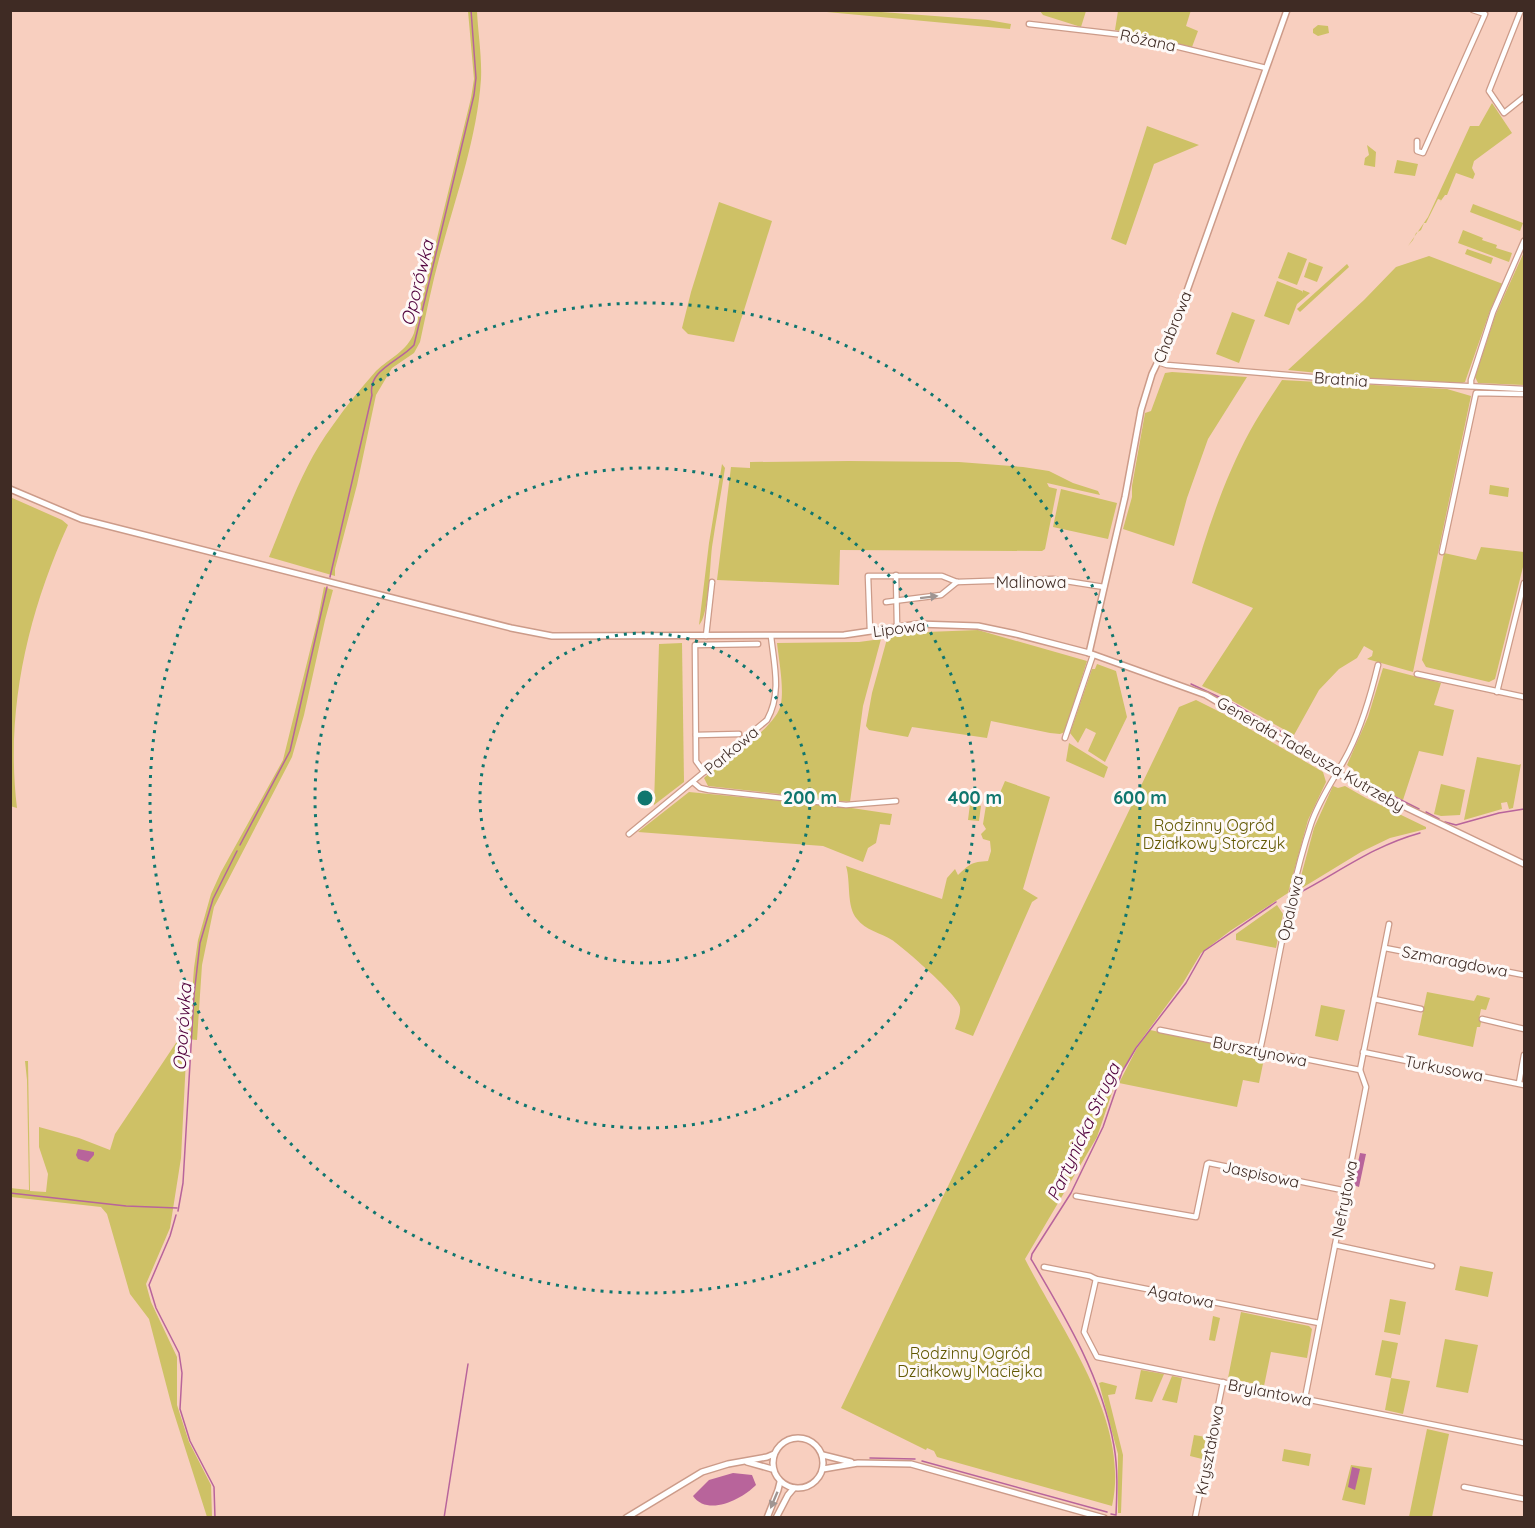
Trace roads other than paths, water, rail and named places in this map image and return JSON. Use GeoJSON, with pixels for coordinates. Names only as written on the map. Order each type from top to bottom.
{"type":"FeatureCollection","features":[{"type":"Feature","properties":{"kind":"street","name":"Chabrowa"},"geometry":{"type":"LineString","coordinates":[[1092,654],[1104,587],[1148,384],[1173,330],[1287,10]]}},
{"type":"Feature","properties":{"kind":"street"},"geometry":{"type":"LineString","coordinates":[[1417,141],[1417,151],[1423,153],[1485,14],[1473,10]]}},
{"type":"Feature","properties":{"kind":"street"},"geometry":{"type":"LineString","coordinates":[[1521,10],[1489,91],[1504,113],[1524,98]]}},
{"type":"Feature","properties":{"kind":"street","name":"Różana"},"geometry":{"type":"LineString","coordinates":[[1029,24],[1132,36],[1266,68]]}},
{"type":"Feature","properties":{"kind":"street"},"geometry":{"type":"LineString","coordinates":[[1471,386],[1493,312],[1524,241]]}},
{"type":"Feature","properties":{"kind":"street","name":"Bratnia"},"geometry":{"type":"LineString","coordinates":[[1158,362],[1167,365],[1346,380],[1524,389]]}},
{"type":"Feature","properties":{"kind":"street"},"geometry":{"type":"LineString","coordinates":[[1442,552],[1476,393],[1524,394]]}},
{"type":"Feature","properties":{"kind":"street","name":"Lipowa"},"geometry":{"type":"LineString","coordinates":[[10,489],[81,519],[511,628],[552,636],[844,635],[918,624],[978,626],[1092,654]]}},
{"type":"Feature","properties":{"kind":"street"},"geometry":{"type":"LineString","coordinates":[[896,575],[897,626]]}},
{"type":"Feature","properties":{"kind":"street","name":"Malinowa"},"geometry":{"type":"LineString","coordinates":[[870,631],[868,576],[942,576],[957,582],[1053,579],[1104,587]]}},
{"type":"Feature","properties":{"kind":"street"},"geometry":{"type":"LineString","coordinates":[[704,636],[712,582]]}},
{"type":"Feature","properties":{"kind":"street","name":"Malinowa"},"geometry":{"type":"LineString","coordinates":[[886,602],[941,595],[957,582]]}},
{"type":"Feature","properties":{"kind":"street"},"geometry":{"type":"LineString","coordinates":[[1497,692],[1524,583]]}},
{"type":"Feature","properties":{"kind":"street","name":"Parkowa"},"geometry":{"type":"LineString","coordinates":[[629,834],[760,726],[770,714],[774,706],[776,691],[771,636]]}},
{"type":"Feature","properties":{"kind":"street"},"geometry":{"type":"LineString","coordinates":[[704,772],[696,761],[695,645],[758,644]]}},
{"type":"Feature","properties":{"kind":"street"},"geometry":{"type":"LineString","coordinates":[[1065,738],[1092,654]]}},
{"type":"Feature","properties":{"kind":"street","name":"Generała Tadeusza Kutrzeby"},"geometry":{"type":"LineString","coordinates":[[1092,654],[1213,698],[1336,771],[1415,813],[1524,864]]}},
{"type":"Feature","properties":{"kind":"street","name":"Opalowa"},"geometry":{"type":"LineString","coordinates":[[1260,1050],[1287,915],[1312,821],[1360,726],[1378,665]]}},
{"type":"Feature","properties":{"kind":"street"},"geometry":{"type":"LineString","coordinates":[[1417,674],[1524,697]]}},
{"type":"Feature","properties":{"kind":"street"},"geometry":{"type":"LineString","coordinates":[[696,735],[739,734]]}},
{"type":"Feature","properties":{"kind":"street"},"geometry":{"type":"LineString","coordinates":[[693,782],[700,788],[709,790],[846,805],[896,801]]}},
{"type":"Feature","properties":{"kind":"street","name":"Nefrytowa"},"geometry":{"type":"LineString","coordinates":[[1305,1398],[1366,1087],[1360,1070],[1389,924]]}},
{"type":"Feature","properties":{"kind":"street","name":"Szmaragdowa"},"geometry":{"type":"LineString","coordinates":[[1385,948],[1524,975]]}},
{"type":"Feature","properties":{"kind":"street"},"geometry":{"type":"LineString","coordinates":[[1374,999],[1421,1009]]}},
{"type":"Feature","properties":{"kind":"street"},"geometry":{"type":"LineString","coordinates":[[1482,1019],[1524,1029]]}},
{"type":"Feature","properties":{"kind":"street","name":"Bursztynowa"},"geometry":{"type":"LineString","coordinates":[[1160,1030],[1360,1070]]}},
{"type":"Feature","properties":{"kind":"street","name":"Turkusowa"},"geometry":{"type":"LineString","coordinates":[[1363,1052],[1522,1084]]}},
{"type":"Feature","properties":{"kind":"street"},"geometry":{"type":"LineString","coordinates":[[1522,1084],[1524,1055]]}},
{"type":"Feature","properties":{"kind":"street","name":"Jaspisowa"},"geometry":{"type":"LineString","coordinates":[[1076,1196],[1196,1217],[1209,1163],[1347,1191]]}},
{"type":"Feature","properties":{"kind":"street"},"geometry":{"type":"LineString","coordinates":[[1335,1245],[1432,1266]]}},
{"type":"Feature","properties":{"kind":"street","name":"Agatowa"},"geometry":{"type":"LineString","coordinates":[[1044,1267],[1319,1323]]}},
{"type":"Feature","properties":{"kind":"street","name":"Brylantowa"},"geometry":{"type":"LineString","coordinates":[[1096,1279],[1084,1332],[1097,1357],[1524,1443]]}},
{"type":"Feature","properties":{"kind":"street","name":"Kryształowa"},"geometry":{"type":"LineString","coordinates":[[1196,1518],[1223,1382]]}},
{"type":"Feature","properties":{"kind":"street"},"geometry":{"type":"LineString","coordinates":[[772,1469],[774,1454],[784,1442],[802,1438],[815,1443],[823,1455],[834,1460],[858,1463],[901,1463],[926,1467],[1104,1518]]}},
{"type":"Feature","properties":{"kind":"street"},"geometry":{"type":"LineString","coordinates":[[626,1518],[702,1472],[774,1454]]}},
{"type":"Feature","properties":{"kind":"street"},"geometry":{"type":"LineString","coordinates":[[745,1462],[772,1469],[780,1482],[794,1488],[813,1481],[822,1469],[823,1455]]}},
{"type":"Feature","properties":{"kind":"street"},"geometry":{"type":"LineString","coordinates":[[822,1469],[858,1463]]}},
{"type":"Feature","properties":{"kind":"street"},"geometry":{"type":"LineString","coordinates":[[767,1518],[780,1482]]}},
{"type":"Feature","properties":{"kind":"street"},"geometry":{"type":"LineString","coordinates":[[1464,1486],[1524,1499]]}},
{"type":"Feature","properties":{"kind":"street"},"geometry":{"type":"LineString","coordinates":[[776,1518],[794,1488]]}},
{"type":"Feature","properties":{"kind":"waterway","name":"Oporówka"},"geometry":{"type":"LineString","coordinates":[[330,577],[374,379],[379,372],[414,345],[474,95],[476,78],[471,10]]}},
{"type":"Feature","properties":{"kind":"waterway","name":"Oporówka"},"geometry":{"type":"LineString","coordinates":[[240,845],[290,751],[327,587]]}},
{"type":"Feature","properties":{"kind":"waterway"},"geometry":{"type":"LineString","coordinates":[[1191,684],[1236,705],[1290,737]]}},
{"type":"Feature","properties":{"kind":"waterway"},"geometry":{"type":"LineString","coordinates":[[1298,742],[1323,758]]}},
{"type":"Feature","properties":{"kind":"waterway"},"geometry":{"type":"LineString","coordinates":[[1355,777],[1419,809]]}},
{"type":"Feature","properties":{"kind":"waterway","name":"Partynicka Struga"},"geometry":{"type":"LineString","coordinates":[[1445,822],[1456,825],[1499,813],[1524,809]]}},
{"type":"Feature","properties":{"kind":"waterway"},"geometry":{"type":"LineString","coordinates":[[1426,812],[1439,819]]}},
{"type":"Feature","properties":{"kind":"waterway","name":"Partynicka Struga"},"geometry":{"type":"LineString","coordinates":[[1299,893],[1372,852],[1420,833]]}},
{"type":"Feature","properties":{"kind":"waterway","name":"Oporówka"},"geometry":{"type":"LineString","coordinates":[[178,1211],[183,1183],[194,995],[200,943],[213,899],[237,851]]}},
{"type":"Feature","properties":{"kind":"waterway","name":"Partynicka Struga"},"geometry":{"type":"LineString","coordinates":[[1111,1514],[1116,1515],[1117,1472],[1114,1446],[1101,1396],[1081,1349],[1031,1259],[1032,1254],[1071,1193],[1103,1127],[1122,1072],[1136,1048],[1186,983],[1204,951],[1276,902]]}},
{"type":"Feature","properties":{"kind":"waterway"},"geometry":{"type":"LineString","coordinates":[[10,1193],[126,1206],[177,1208]]}},
{"type":"Feature","properties":{"kind":"waterway","name":"Oporówka"},"geometry":{"type":"LineString","coordinates":[[176,1215],[170,1236],[149,1285],[156,1308],[179,1353],[182,1373],[180,1409],[190,1441],[214,1487],[215,1518]]}},
{"type":"Feature","properties":{"kind":"waterway"},"geometry":{"type":"LineString","coordinates":[[444,1518],[468,1364]]}},
{"type":"Feature","properties":{"kind":"waterway"},"geometry":{"type":"LineString","coordinates":[[870,1458],[915,1459]]}},
{"type":"Feature","properties":{"kind":"waterway"},"geometry":{"type":"LineString","coordinates":[[922,1461],[1107,1512]]}},
{"type":"Feature","properties":{"kind":"park label","name":"Rodzinny Ogród Działkowy Storczyk"},"geometry":{"type":"Point","coordinates":[1214,834]}},
{"type":"Feature","properties":{"kind":"park label","name":"Rodzinny Ogród Działkowy Maciejka"},"geometry":{"type":"Point","coordinates":[970,1362]}}]}
